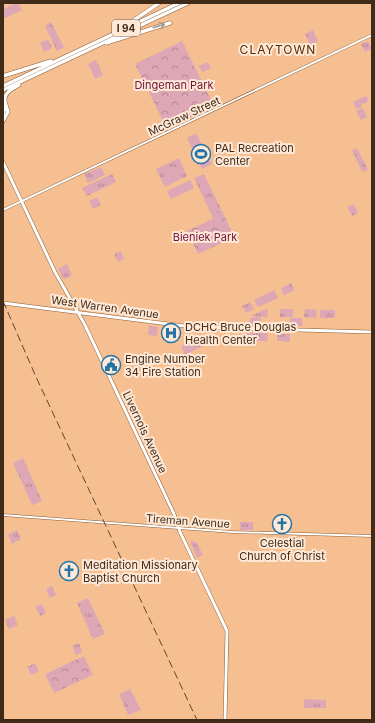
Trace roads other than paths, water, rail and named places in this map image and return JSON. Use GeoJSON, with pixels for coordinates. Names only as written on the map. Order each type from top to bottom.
{"type":"FeatureCollection","features":[{"type":"Feature","properties":{"kind":"highway"},"geometry":{"type":"LineString","coordinates":[[97,42],[135,20],[159,3]]}},
{"type":"Feature","properties":{"kind":"highway","name":"I 94"},"geometry":{"type":"LineString","coordinates":[[3,86],[179,3]]}},
{"type":"Feature","properties":{"kind":"highway","name":"I 94"},"geometry":{"type":"LineString","coordinates":[[3,90],[188,3]]}},
{"type":"Feature","properties":{"kind":"highway"},"geometry":{"type":"LineString","coordinates":[[96,46],[170,23]]}},
{"type":"Feature","properties":{"kind":"highway"},"geometry":{"type":"LineString","coordinates":[[3,76],[70,54]]}},
{"type":"Feature","properties":{"kind":"highway"},"geometry":{"type":"LineString","coordinates":[[3,121],[7,114],[5,100],[8,92],[54,66]]}},
{"type":"Feature","properties":{"kind":"highway"},"geometry":{"type":"LineString","coordinates":[[3,103],[5,108],[3,114]]}},
{"type":"Feature","properties":{"kind":"main road","name":"Livernois Avenue"},"geometry":{"type":"LineString","coordinates":[[3,162],[53,268],[78,312],[167,499],[179,529],[227,631],[225,720]]}},
{"type":"Feature","properties":{"kind":"main road","name":"West Warren Avenue"},"geometry":{"type":"LineString","coordinates":[[3,303],[192,328],[372,332]]}},
{"type":"Feature","properties":{"kind":"street","name":"McGraw Street"},"geometry":{"type":"LineString","coordinates":[[3,210],[372,36]]}},
{"type":"Feature","properties":{"kind":"street","name":"Tireman Avenue"},"geometry":{"type":"LineString","coordinates":[[3,515],[179,529],[372,536]]}},
{"type":"Feature","properties":{"kind":"railway"},"geometry":{"type":"LineString","coordinates":[[3,301],[36,377],[197,720]]}},
{"type":"Feature","properties":{"kind":"place","name":"PAL Recreation Center"},"geometry":{"type":"Point","coordinates":[201,154]}},
{"type":"Feature","properties":{"kind":"place","name":"DCHC Bruce Douglas Health Center"},"geometry":{"type":"Point","coordinates":[171,333]}},
{"type":"Feature","properties":{"kind":"place","name":"Engine Number 34 Fire Station"},"geometry":{"type":"Point","coordinates":[111,365]}},
{"type":"Feature","properties":{"kind":"place","name":"Celestial Church of Christ"},"geometry":{"type":"Point","coordinates":[282,524]}},
{"type":"Feature","properties":{"kind":"place","name":"Meditation Missionary Baptist Church"},"geometry":{"type":"Point","coordinates":[69,571]}},
{"type":"Feature","properties":{"kind":"district","name":"CLAYTOWN"},"geometry":{"type":"Point","coordinates":[278,50]}},
{"type":"Feature","properties":{"kind":"park label","name":"Dingeman Park"},"geometry":{"type":"Point","coordinates":[174,85]}},
{"type":"Feature","properties":{"kind":"park label","name":"Bieniek Park"},"geometry":{"type":"Point","coordinates":[205,237]}}]}
